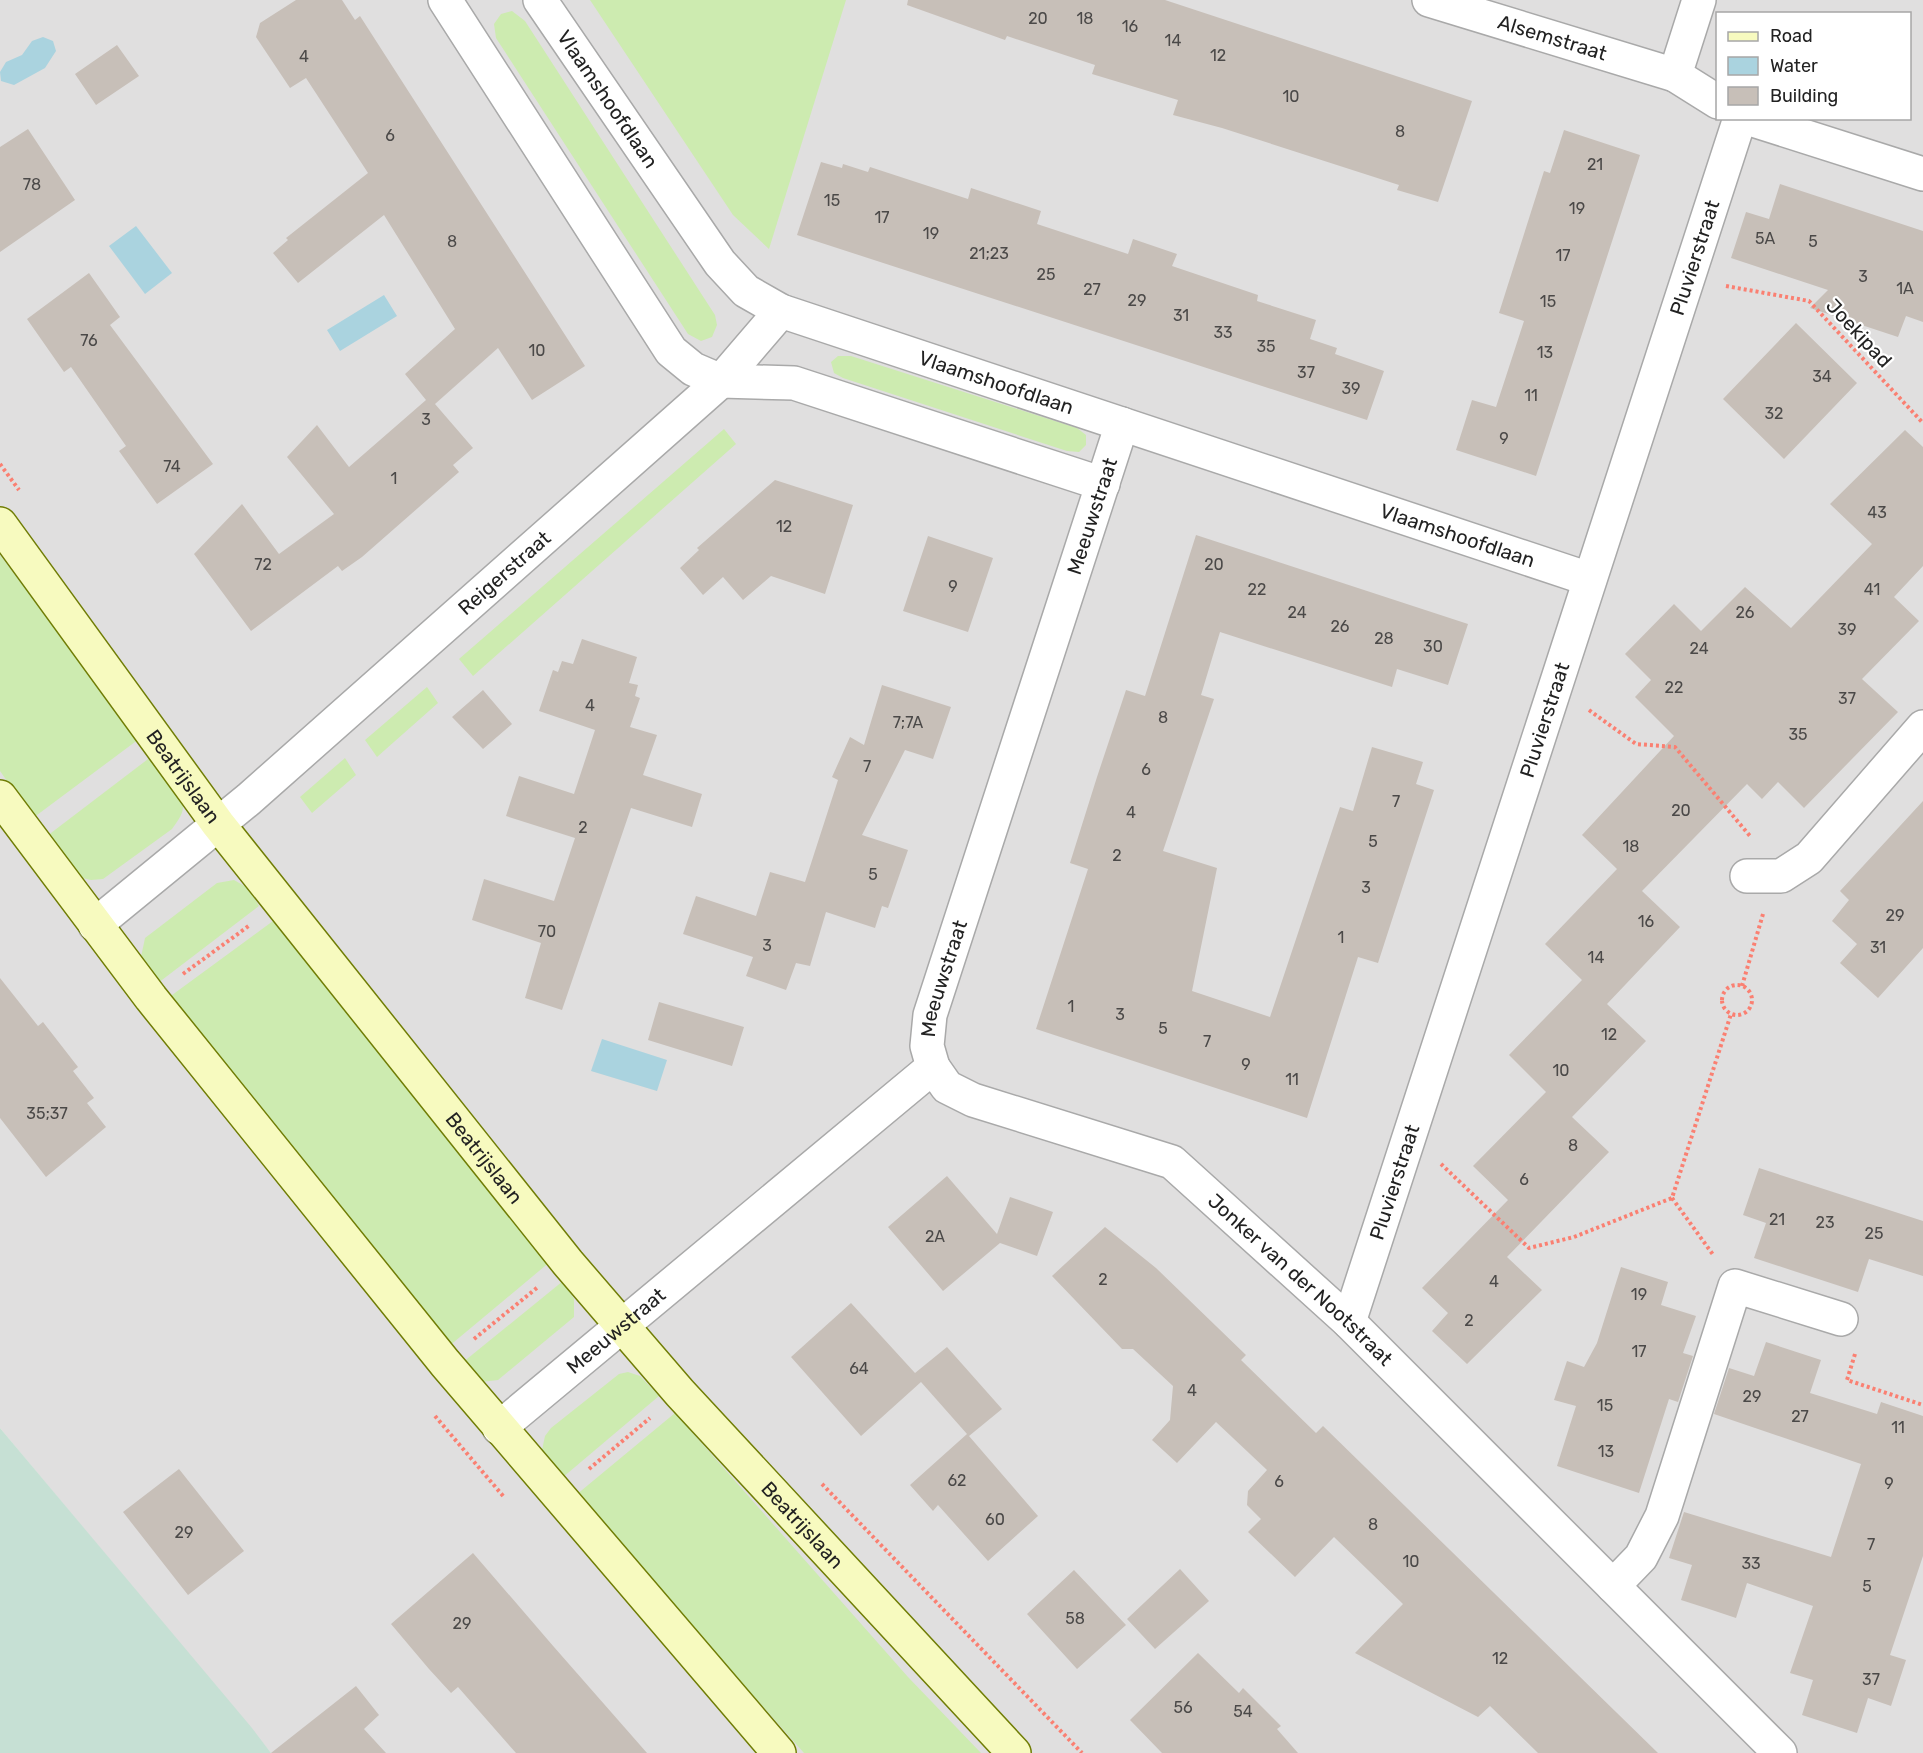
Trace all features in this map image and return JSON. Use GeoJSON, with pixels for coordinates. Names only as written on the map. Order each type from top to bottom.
{"type":"FeatureCollection","features":[{"type":"Feature","properties":{"kind":"street"},"geometry":{"type":"LineString","coordinates":[[445,0],[671,351],[693,369],[721,381],[794,383],[1103,484]]}},
{"type":"Feature","properties":{"kind":"street","name":"Vlaamshoofdlaan"},"geometry":{"type":"LineString","coordinates":[[540,0],[720,263],[746,291],[781,311],[1589,579]]}},
{"type":"Feature","properties":{"kind":"street","name":"Alsemstraat"},"geometry":{"type":"LineString","coordinates":[[1429,0],[1675,75]]}},
{"type":"Feature","properties":{"kind":"street"},"geometry":{"type":"LineString","coordinates":[[1699,0],[1675,75],[1716,101]]}},
{"type":"Feature","properties":{"kind":"street","name":"Pluvierstraat"},"geometry":{"type":"LineString","coordinates":[[1349,1322],[1739,120]]}},
{"type":"Feature","properties":{"kind":"street"},"geometry":{"type":"LineString","coordinates":[[1753,120],[1923,174]]}},
{"type":"Feature","properties":{"kind":"street","name":"Reigerstraat"},"geometry":{"type":"LineString","coordinates":[[95,925],[218,825],[721,381],[781,311]]}},
{"type":"Feature","properties":{"kind":"street","name":"Meeuwstraat"},"geometry":{"type":"LineString","coordinates":[[499,1428],[933,1067],[927,1046],[930,1015],[1122,424]]}},
{"type":"Feature","properties":{"kind":"street","name":"Beatrijslaan"},"geometry":{"type":"LineString","coordinates":[[0,524],[218,825],[568,1263],[680,1393],[1014,1753]]}},
{"type":"Feature","properties":{"kind":"street"},"geometry":{"type":"LineString","coordinates":[[1763,876],[1780,876],[1809,858],[1923,727]]}},
{"type":"Feature","properties":{"kind":"street"},"geometry":{"type":"LineString","coordinates":[[0,797],[151,998],[445,1363],[779,1753]]}},
{"type":"Feature","properties":{"kind":"street","name":"Jonker van der Nootstraat"},"geometry":{"type":"LineString","coordinates":[[933,1067],[947,1087],[973,1100],[1172,1162],[1349,1322],[1780,1753]]}},
{"type":"Feature","properties":{"kind":"street"},"geometry":{"type":"LineString","coordinates":[[1613,1586],[1641,1557],[1662,1516],[1735,1286],[1841,1319]]}},
{"type":"Feature","properties":{"kind":"path","name":"Joekipad"},"geometry":{"type":"LineString","coordinates":[[1687,279],[1809,301],[1923,423]]}},
{"type":"Feature","properties":{"kind":"path"},"geometry":{"type":"LineString","coordinates":[[0,464],[20,492]]}},
{"type":"Feature","properties":{"kind":"path"},"geometry":{"type":"LineString","coordinates":[[1554,685],[1636,744],[1675,747],[1763,853],[1763,876],[1742,986]]}},
{"type":"Feature","properties":{"kind":"path"},"geometry":{"type":"LineString","coordinates":[[151,998],[279,903]]}},
{"type":"Feature","properties":{"kind":"path"},"geometry":{"type":"LineString","coordinates":[[1732,986],[1742,986],[1749,991],[1751,1004],[1746,1012],[1731,1014],[1722,1002],[1724,992],[1732,986]]}},
{"type":"Feature","properties":{"kind":"path"},"geometry":{"type":"LineString","coordinates":[[1672,1198],[1731,1014]]}},
{"type":"Feature","properties":{"kind":"path"},"geometry":{"type":"LineString","coordinates":[[1409,1134],[1530,1248],[1574,1237],[1672,1198]]}},
{"type":"Feature","properties":{"kind":"path"},"geometry":{"type":"LineString","coordinates":[[1672,1198],[1735,1286]]}},
{"type":"Feature","properties":{"kind":"path"},"geometry":{"type":"LineString","coordinates":[[445,1363],[568,1263]]}},
{"type":"Feature","properties":{"kind":"path"},"geometry":{"type":"LineString","coordinates":[[1841,1319],[1857,1347],[1847,1380],[1923,1405]]}},
{"type":"Feature","properties":{"kind":"path"},"geometry":{"type":"LineString","coordinates":[[557,1496],[680,1393]]}},
{"type":"Feature","properties":{"kind":"path"},"geometry":{"type":"LineString","coordinates":[[817,1479],[1082,1753]]}},
{"type":"Feature","properties":{"kind":"shaded area"},"geometry":{"type":"Polygon","coordinates":[[[0,0],[1923,0],[1923,1753],[271,1753],[0,1428],[0,0]]]}},
{"type":"Feature","properties":{"kind":"green space"},"geometry":{"type":"Polygon","coordinates":[[[590,0],[846,0],[769,249],[733,215],[590,0]]]}},
{"type":"Feature","properties":{"kind":"green space"},"geometry":{"type":"Polygon","coordinates":[[[512,11],[525,21],[715,315],[717,325],[712,337],[701,341],[688,334],[496,38],[494,24],[501,14],[512,11]]]}},
{"type":"Feature","properties":{"kind":"green space"},"geometry":{"type":"Polygon","coordinates":[[[838,356],[851,356],[1077,428],[1086,435],[1086,445],[1079,452],[1067,451],[843,378],[834,373],[831,362],[838,356]]]}},
{"type":"Feature","properties":{"kind":"green space"},"geometry":{"type":"Polygon","coordinates":[[[724,429],[736,444],[473,676],[459,659],[724,429]]]}},
{"type":"Feature","properties":{"kind":"green space"},"geometry":{"type":"Polygon","coordinates":[[[0,555],[139,739],[33,818],[0,771],[0,555]]]}},
{"type":"Feature","properties":{"kind":"green space"},"geometry":{"type":"Polygon","coordinates":[[[427,687],[438,703],[377,757],[365,740],[427,687]]]}},
{"type":"Feature","properties":{"kind":"green space"},"geometry":{"type":"Polygon","coordinates":[[[152,756],[182,801],[183,810],[179,819],[172,829],[103,879],[91,880],[78,877],[47,836],[152,756]]]}},
{"type":"Feature","properties":{"kind":"green space"},"geometry":{"type":"Polygon","coordinates":[[[345,758],[356,775],[312,813],[300,797],[345,758]]]}},
{"type":"Feature","properties":{"kind":"green space"},"geometry":{"type":"Polygon","coordinates":[[[234,880],[248,888],[259,906],[158,983],[141,957],[145,938],[217,883],[234,880]]]}},
{"type":"Feature","properties":{"kind":"green space"},"geometry":{"type":"Polygon","coordinates":[[[273,921],[551,1261],[448,1347],[168,998],[273,921]]]}},
{"type":"Feature","properties":{"kind":"green space"},"geometry":{"type":"Polygon","coordinates":[[[563,1281],[574,1299],[574,1317],[498,1380],[481,1382],[462,1363],[563,1281]]]}},
{"type":"Feature","properties":{"kind":"green space"},"geometry":{"type":"Polygon","coordinates":[[[628,1372],[640,1376],[659,1396],[562,1478],[542,1450],[545,1436],[551,1428],[619,1374],[628,1372]]]}},
{"type":"Feature","properties":{"kind":"green space"},"geometry":{"type":"Polygon","coordinates":[[[675,1413],[908,1677],[981,1753],[804,1753],[576,1495],[675,1413]]]}},
{"type":"Feature","properties":{"kind":"green space"},"geometry":{"type":"Polygon","coordinates":[[[0,1428],[252,1728],[271,1753],[0,1753],[0,1428]]]}},
{"type":"Feature","properties":{"kind":"water"},"geometry":{"type":"Polygon","coordinates":[[[43,37],[53,41],[56,51],[45,68],[14,85],[1,81],[0,72],[6,62],[22,55],[32,41],[43,37]]]}},
{"type":"Feature","properties":{"kind":"water"},"geometry":{"type":"Polygon","coordinates":[[[136,226],[172,273],[145,294],[109,246],[136,226]]]}},
{"type":"Feature","properties":{"kind":"water"},"geometry":{"type":"Polygon","coordinates":[[[384,295],[397,316],[340,351],[327,330],[384,295]]]}},
{"type":"Feature","properties":{"kind":"water"},"geometry":{"type":"Polygon","coordinates":[[[602,1039],[667,1060],[657,1091],[591,1071],[602,1039]]]}},
{"type":"Feature","properties":{"kind":"building"},"geometry":{"type":"Polygon","coordinates":[[[296,0],[342,0],[355,20],[360,16],[585,366],[532,400],[498,348],[435,404],[473,448],[453,465],[459,472],[362,557],[342,571],[338,566],[251,631],[194,554],[242,504],[279,554],[334,514],[287,457],[317,425],[349,467],[426,400],[405,374],[455,329],[384,215],[298,283],[273,253],[288,240],[286,238],[368,173],[306,78],[290,88],[256,37],[260,23],[296,0]]]}},
{"type":"Feature","properties":{"kind":"building"},"geometry":{"type":"Polygon","coordinates":[[[908,0],[1165,0],[1472,101],[1438,202],[1397,190],[1399,185],[1222,128],[1173,115],[1178,100],[1092,74],[1095,65],[1007,36],[1005,40],[907,5],[908,0]]]}},
{"type":"Feature","properties":{"kind":"building"},"geometry":{"type":"Polygon","coordinates":[[[117,45],[139,76],[96,105],[75,74],[117,45]]]}},
{"type":"Feature","properties":{"kind":"building"},"geometry":{"type":"Polygon","coordinates":[[[28,129],[75,200],[0,252],[0,147],[28,129]]]}},
{"type":"Feature","properties":{"kind":"building"},"geometry":{"type":"Polygon","coordinates":[[[1564,130],[1640,155],[1536,476],[1456,450],[1472,400],[1496,407],[1524,321],[1499,313],[1544,171],[1550,173],[1564,130]]]}},
{"type":"Feature","properties":{"kind":"building"},"geometry":{"type":"Polygon","coordinates":[[[821,162],[842,168],[843,164],[868,172],[870,167],[968,199],[971,188],[1041,211],[1037,224],[1128,254],[1133,239],[1177,254],[1172,266],[1258,295],[1257,301],[1316,320],[1310,339],[1337,348],[1335,354],[1384,371],[1367,420],[797,235],[821,162]]]}},
{"type":"Feature","properties":{"kind":"building"},"geometry":{"type":"Polygon","coordinates":[[[1780,184],[1923,231],[1923,322],[1906,316],[1898,337],[1810,308],[1828,290],[1731,258],[1746,212],[1769,219],[1780,184]]]}},
{"type":"Feature","properties":{"kind":"building"},"geometry":{"type":"Polygon","coordinates":[[[89,273],[120,317],[110,325],[213,464],[157,504],[119,451],[126,446],[71,367],[64,372],[27,319],[89,273]]]}},
{"type":"Feature","properties":{"kind":"building"},"geometry":{"type":"Polygon","coordinates":[[[1796,323],[1857,383],[1784,459],[1723,399],[1796,323]]]}},
{"type":"Feature","properties":{"kind":"building"},"geometry":{"type":"Polygon","coordinates":[[[1905,430],[1923,447],[1923,566],[1894,597],[1919,621],[1862,679],[1898,712],[1804,808],[1778,782],[1762,799],[1747,784],[1642,891],[1680,927],[1607,1004],[1646,1041],[1572,1117],[1609,1152],[1507,1257],[1542,1290],[1467,1364],[1432,1331],[1448,1313],[1422,1288],[1508,1200],[1473,1166],[1546,1092],[1509,1055],[1582,980],[1545,944],[1617,869],[1582,835],[1674,736],[1635,697],[1651,680],[1625,654],[1674,604],[1701,631],[1745,587],[1791,628],[1872,544],[1830,504],[1905,430]]]}},
{"type":"Feature","properties":{"kind":"building"},"geometry":{"type":"Polygon","coordinates":[[[775,480],[853,505],[825,594],[771,576],[743,600],[723,577],[703,595],[680,568],[699,550],[697,548],[775,480]]]}},
{"type":"Feature","properties":{"kind":"building"},"geometry":{"type":"Polygon","coordinates":[[[1196,535],[1468,624],[1448,685],[1397,669],[1392,687],[1220,632],[1201,695],[1214,699],[1163,851],[1217,868],[1192,991],[1270,1017],[1340,807],[1353,811],[1372,747],[1423,762],[1416,784],[1434,790],[1378,963],[1358,957],[1307,1118],[1036,1029],[1088,869],[1070,863],[1097,777],[1126,690],[1145,696],[1196,535]]]}},
{"type":"Feature","properties":{"kind":"building"},"geometry":{"type":"Polygon","coordinates":[[[928,536],[993,558],[968,632],[903,611],[928,536]]]}},
{"type":"Feature","properties":{"kind":"building"},"geometry":{"type":"Polygon","coordinates":[[[582,639],[637,657],[629,683],[638,685],[635,696],[640,698],[630,727],[657,735],[643,775],[702,794],[692,827],[631,808],[562,1010],[525,998],[541,943],[472,920],[484,879],[554,901],[575,838],[506,816],[519,776],[574,794],[595,730],[539,711],[553,670],[558,672],[562,661],[573,664],[582,639]]]}},
{"type":"Feature","properties":{"kind":"building"},"geometry":{"type":"Polygon","coordinates":[[[882,685],[951,707],[933,759],[905,750],[862,835],[908,850],[888,908],[882,906],[875,928],[826,912],[810,966],[796,963],[786,990],[746,976],[753,957],[683,934],[696,896],[756,916],[770,872],[805,882],[838,780],[832,777],[850,737],[864,745],[882,685]]]}},
{"type":"Feature","properties":{"kind":"building"},"geometry":{"type":"Polygon","coordinates":[[[483,690],[512,724],[483,749],[452,717],[483,690]]]}},
{"type":"Feature","properties":{"kind":"building"},"geometry":{"type":"Polygon","coordinates":[[[1923,801],[1923,948],[1878,998],[1840,963],[1857,944],[1832,921],[1849,900],[1840,891],[1923,801]]]}},
{"type":"Feature","properties":{"kind":"building"},"geometry":{"type":"Polygon","coordinates":[[[0,978],[38,1026],[43,1022],[78,1067],[73,1071],[94,1098],[87,1103],[106,1127],[46,1177],[0,1118],[0,978]]]}},
{"type":"Feature","properties":{"kind":"building"},"geometry":{"type":"Polygon","coordinates":[[[659,1002],[744,1027],[732,1066],[648,1040],[659,1002]]]}},
{"type":"Feature","properties":{"kind":"building"},"geometry":{"type":"Polygon","coordinates":[[[1759,1168],[1923,1221],[1923,1276],[1869,1259],[1858,1292],[1754,1258],[1766,1223],[1743,1215],[1759,1168]]]}},
{"type":"Feature","properties":{"kind":"building"},"geometry":{"type":"Polygon","coordinates":[[[947,1176],[997,1234],[1010,1197],[1053,1212],[1037,1256],[1000,1243],[943,1291],[888,1227],[947,1176]]]}},
{"type":"Feature","properties":{"kind":"building"},"geometry":{"type":"Polygon","coordinates":[[[1105,1227],[1156,1268],[1246,1355],[1241,1360],[1316,1433],[1323,1426],[1658,1753],[1538,1753],[1490,1706],[1478,1717],[1355,1653],[1403,1604],[1334,1537],[1295,1577],[1248,1532],[1261,1519],[1247,1505],[1248,1491],[1267,1470],[1216,1422],[1177,1463],[1152,1440],[1170,1420],[1173,1386],[1133,1349],[1122,1349],[1052,1276],[1105,1227]]]}},
{"type":"Feature","properties":{"kind":"building"},"geometry":{"type":"Polygon","coordinates":[[[1621,1267],[1668,1282],[1661,1305],[1696,1316],[1683,1353],[1693,1356],[1678,1402],[1669,1399],[1639,1493],[1557,1466],[1576,1406],[1554,1400],[1567,1361],[1584,1367],[1597,1343],[1621,1267]]]}},
{"type":"Feature","properties":{"kind":"building"},"geometry":{"type":"Polygon","coordinates":[[[851,1303],[915,1373],[947,1347],[1002,1409],[969,1436],[1038,1516],[988,1561],[938,1505],[933,1511],[910,1485],[967,1434],[921,1382],[861,1436],[791,1357],[851,1303]]]}},
{"type":"Feature","properties":{"kind":"building"},"geometry":{"type":"Polygon","coordinates":[[[1766,1342],[1821,1360],[1810,1393],[1877,1414],[1881,1402],[1923,1416],[1923,1556],[1890,1655],[1906,1660],[1891,1706],[1868,1698],[1857,1733],[1802,1715],[1813,1680],[1790,1673],[1813,1606],[1747,1583],[1736,1618],[1681,1600],[1692,1565],[1669,1558],[1684,1512],[1831,1557],[1861,1464],[1714,1414],[1729,1368],[1754,1376],[1766,1342]]]}},
{"type":"Feature","properties":{"kind":"building"},"geometry":{"type":"Polygon","coordinates":[[[179,1469],[244,1551],[188,1595],[123,1512],[179,1469]]]}},
{"type":"Feature","properties":{"kind":"building"},"geometry":{"type":"Polygon","coordinates":[[[473,1553],[647,1753],[516,1753],[458,1687],[451,1693],[429,1669],[391,1624],[473,1553]]]}},
{"type":"Feature","properties":{"kind":"building"},"geometry":{"type":"Polygon","coordinates":[[[1180,1569],[1209,1601],[1155,1649],[1127,1619],[1180,1569]]]}},
{"type":"Feature","properties":{"kind":"building"},"geometry":{"type":"Polygon","coordinates":[[[1074,1570],[1126,1625],[1077,1669],[1027,1614],[1074,1570]]]}},
{"type":"Feature","properties":{"kind":"building"},"geometry":{"type":"Polygon","coordinates":[[[1198,1653],[1239,1693],[1243,1688],[1281,1726],[1277,1729],[1298,1753],[1162,1753],[1130,1720],[1198,1653]]]}},
{"type":"Feature","properties":{"kind":"building"},"geometry":{"type":"Polygon","coordinates":[[[356,1686],[379,1715],[364,1729],[386,1753],[271,1753],[356,1686]]]}}]}
